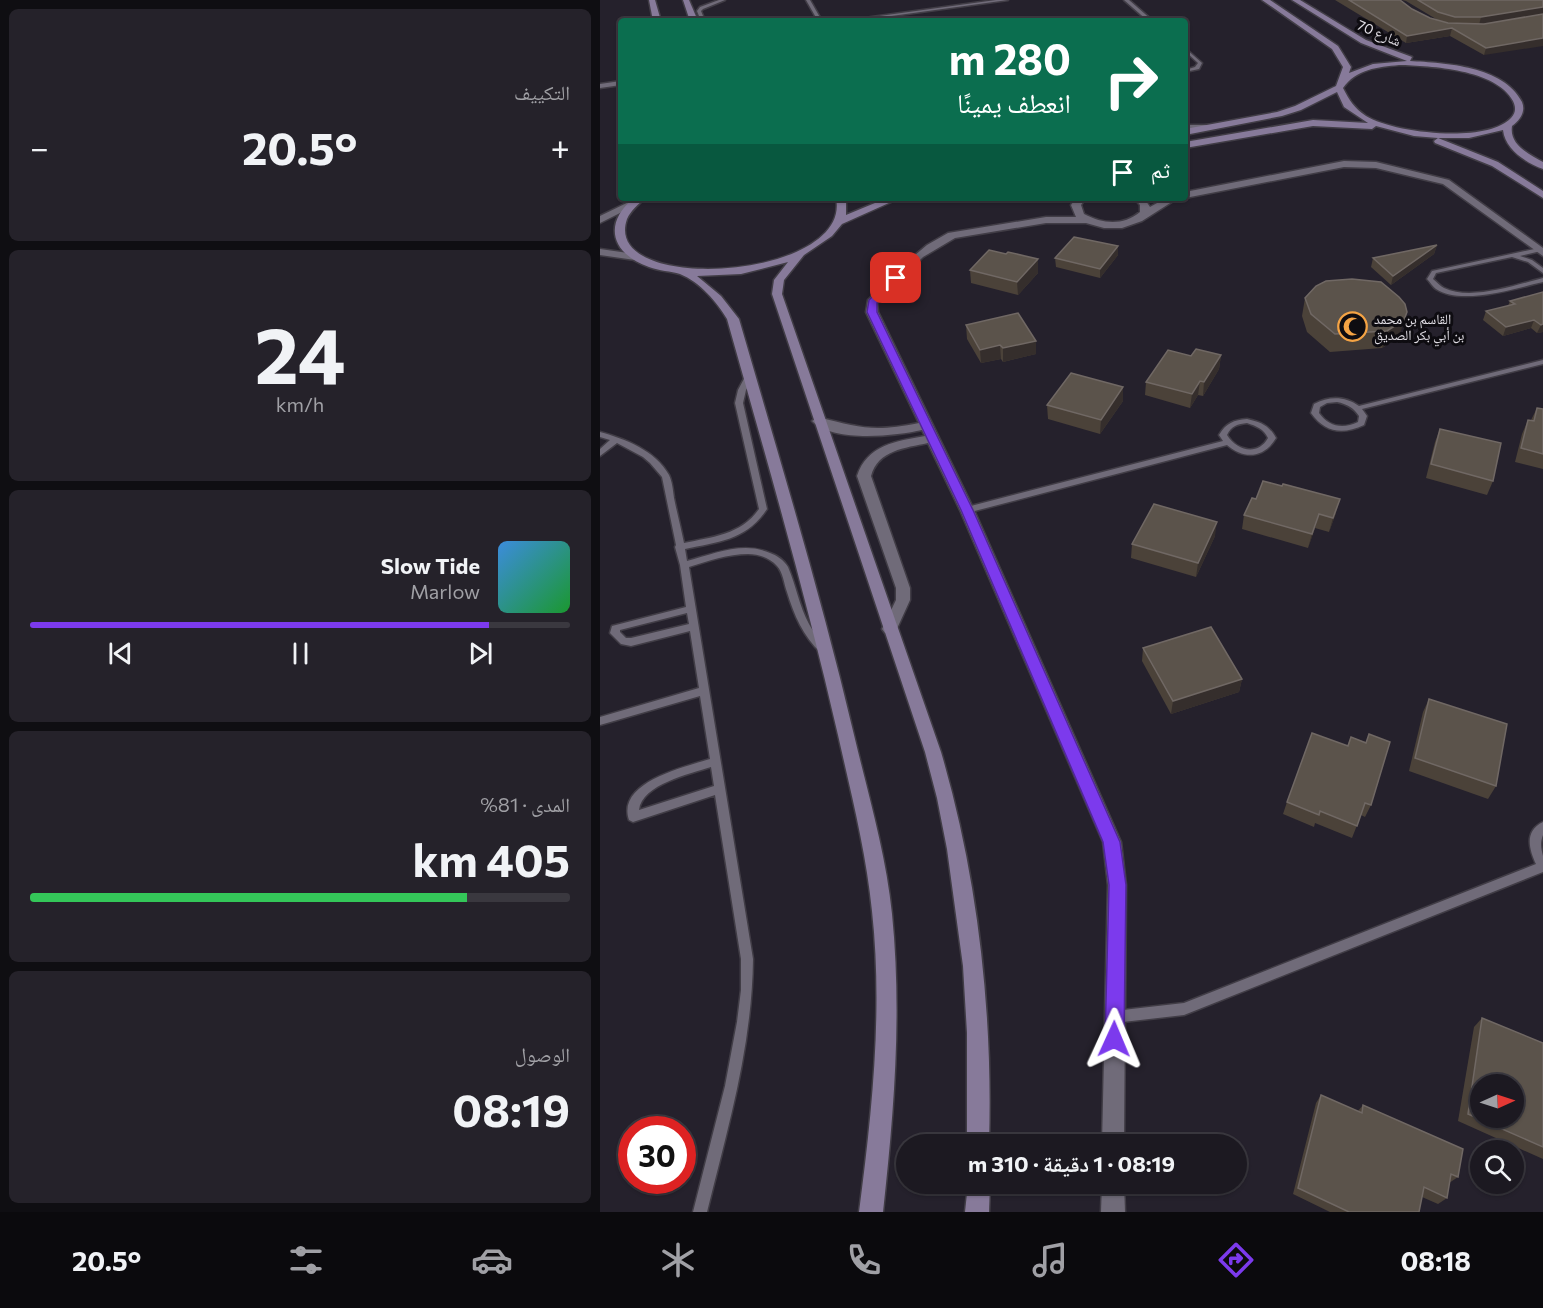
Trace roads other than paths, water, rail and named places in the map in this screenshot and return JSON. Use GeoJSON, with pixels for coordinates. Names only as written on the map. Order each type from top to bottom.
{"type":"FeatureCollection","features":[{"type":"Feature","properties":{"kind":"main road"},"geometry":{"type":"LineString","coordinates":[[652,0],[656,18]]}},
{"type":"Feature","properties":{"kind":"main road"},"geometry":{"type":"LineString","coordinates":[[686,0],[693,18]]}},
{"type":"Feature","properties":{"kind":"main road"},"geometry":{"type":"LineString","coordinates":[[1264,0],[1335,48],[1347,67],[1341,84],[1340,99],[1349,109],[1388,128]]}},
{"type":"Feature","properties":{"kind":"main road","name":"شارع 70"},"geometry":{"type":"LineString","coordinates":[[1295,0],[1362,42],[1426,64]]}},
{"type":"Feature","properties":{"kind":"main road"},"geometry":{"type":"LineString","coordinates":[[1188,132],[1298,108],[1341,84],[1355,72],[1375,66],[1426,64],[1470,72],[1505,88],[1516,99],[1520,110],[1514,120],[1508,124],[1478,135],[1435,136],[1388,128],[1313,123],[1188,144]]}},
{"type":"Feature","properties":{"kind":"main road"},"geometry":{"type":"LineString","coordinates":[[1508,124],[1509,141],[1543,166]]}},
{"type":"Feature","properties":{"kind":"main road"},"geometry":{"type":"LineString","coordinates":[[1412,133],[1450,145],[1495,164],[1543,195]]}},
{"type":"Feature","properties":{"kind":"main road"},"geometry":{"type":"LineString","coordinates":[[636,201],[621,221],[618,231],[620,240],[626,249],[635,257],[656,267],[684,272],[713,273],[743,270],[773,263],[799,254],[817,244],[839,222],[843,213],[841,201]]}},
{"type":"Feature","properties":{"kind":"main road"},"geometry":{"type":"LineString","coordinates":[[839,222],[888,201]]}},
{"type":"Feature","properties":{"kind":"main road"},"geometry":{"type":"LineString","coordinates":[[799,254],[779,280],[777,294],[818,421],[933,752],[956,849],[973,966],[978,1033],[978,1134]]}},
{"type":"Feature","properties":{"kind":"main road"},"geometry":{"type":"LineString","coordinates":[[684,272],[714,293],[725,305],[733,319],[828,653],[877,871],[888,997],[886,1071],[871,1212]]}},
{"type":"Feature","properties":{"kind":"main road"},"geometry":{"type":"LineString","coordinates":[[977,1212],[978,1194]]}},
{"type":"Feature","properties":{"kind":"street"},"geometry":{"type":"LineString","coordinates":[[600,78],[618,75]]}},
{"type":"Feature","properties":{"kind":"street"},"geometry":{"type":"LineString","coordinates":[[600,86],[618,83]]}},
{"type":"Feature","properties":{"kind":"street"},"geometry":{"type":"LineString","coordinates":[[1188,194],[1344,164],[1376,165],[1446,182],[1541,251]]}},
{"type":"Feature","properties":{"kind":"street"},"geometry":{"type":"LineString","coordinates":[[600,220],[635,201]]}},
{"type":"Feature","properties":{"kind":"street"},"geometry":{"type":"LineString","coordinates":[[1142,201],[1145,204],[1145,213]]}},
{"type":"Feature","properties":{"kind":"street"},"geometry":{"type":"LineString","coordinates":[[1113,1134],[1117,885],[1112,842],[967,510],[872,312],[872,303],[882,291],[939,241],[952,235],[1046,220],[1086,220],[1116,225],[1134,221],[1167,201]]}},
{"type":"Feature","properties":{"kind":"street"},"geometry":{"type":"LineString","coordinates":[[1078,202],[1076,211],[1086,220]]}},
{"type":"Feature","properties":{"kind":"street"},"geometry":{"type":"LineString","coordinates":[[1046,220],[1078,202]]}},
{"type":"Feature","properties":{"kind":"street"},"geometry":{"type":"LineString","coordinates":[[600,252],[635,257]]}},
{"type":"Feature","properties":{"kind":"street"},"geometry":{"type":"LineString","coordinates":[[818,421],[854,433],[872,435],[930,432]]}},
{"type":"Feature","properties":{"kind":"street"},"geometry":{"type":"LineString","coordinates":[[890,629],[903,600],[903,588],[864,476],[866,467],[878,453],[930,432]]}},
{"type":"Feature","properties":{"kind":"street"},"geometry":{"type":"LineString","coordinates":[[1113,1194],[1113,1212]]}},
{"type":"Feature","properties":{"kind":"lane"},"geometry":{"type":"LineString","coordinates":[[702,18],[699,11],[701,8],[723,0]]}},
{"type":"Feature","properties":{"kind":"lane"},"geometry":{"type":"LineString","coordinates":[[808,0],[818,18]]}},
{"type":"Feature","properties":{"kind":"lane"},"geometry":{"type":"LineString","coordinates":[[955,0],[960,6]]}},
{"type":"Feature","properties":{"kind":"lane"},"geometry":{"type":"LineString","coordinates":[[868,18],[1006,0]]}},
{"type":"Feature","properties":{"kind":"lane"},"geometry":{"type":"LineString","coordinates":[[1126,0],[1147,18]]}},
{"type":"Feature","properties":{"kind":"lane"},"geometry":{"type":"LineString","coordinates":[[1188,52],[1200,63],[1197,68],[1188,70]]}},
{"type":"Feature","properties":{"kind":"lane"},"geometry":{"type":"LineString","coordinates":[[1188,127],[1217,127]]}},
{"type":"Feature","properties":{"kind":"lane"},"geometry":{"type":"LineString","coordinates":[[1541,251],[1434,272],[1430,279],[1435,286],[1447,293],[1463,296],[1543,280]]}},
{"type":"Feature","properties":{"kind":"lane"},"geometry":{"type":"LineString","coordinates":[[1512,255],[1530,261],[1543,271]]}},
{"type":"Feature","properties":{"kind":"lane"},"geometry":{"type":"LineString","coordinates":[[1359,408],[1363,416],[1361,423],[1353,428],[1328,427],[1318,421],[1314,413],[1317,406],[1325,401],[1349,402],[1359,408],[1543,362]]}},
{"type":"Feature","properties":{"kind":"lane"},"geometry":{"type":"LineString","coordinates":[[679,547],[728,537],[745,530],[757,520],[763,509],[739,403],[742,390],[749,377]]}},
{"type":"Feature","properties":{"kind":"lane"},"geometry":{"type":"LineString","coordinates":[[967,510],[1226,443],[1242,451],[1260,451],[1269,446],[1272,438],[1269,430],[1260,424],[1247,421],[1235,422],[1226,427],[1223,435],[1226,443]]}},
{"type":"Feature","properties":{"kind":"lane"},"geometry":{"type":"LineString","coordinates":[[600,434],[646,454],[666,477],[684,566],[747,959],[748,987],[739,1048],[700,1212]]}},
{"type":"Feature","properties":{"kind":"lane"},"geometry":{"type":"LineString","coordinates":[[600,453],[616,439]]}},
{"type":"Feature","properties":{"kind":"lane"},"geometry":{"type":"LineString","coordinates":[[684,566],[734,552],[750,550],[764,552],[776,558],[783,566],[806,631],[815,643],[828,653]]}},
{"type":"Feature","properties":{"kind":"lane"},"geometry":{"type":"LineString","coordinates":[[690,609],[615,628],[615,633],[624,641],[631,642],[693,627]]}},
{"type":"Feature","properties":{"kind":"lane"},"geometry":{"type":"LineString","coordinates":[[600,721],[703,691]]}},
{"type":"Feature","properties":{"kind":"lane"},"geometry":{"type":"LineString","coordinates":[[714,762],[651,784],[635,799],[632,808],[633,817],[719,789]]}},
{"type":"Feature","properties":{"kind":"lane"},"geometry":{"type":"LineString","coordinates":[[1114,1017],[1184,1009],[1543,867],[1535,850],[1536,835],[1543,827]]}},
{"type":"Feature","properties":{"kind":"place","name":"القاسم بن محمد بن أبي بكر الصديق"},"geometry":{"type":"Point","coordinates":[1353,327]}}]}
